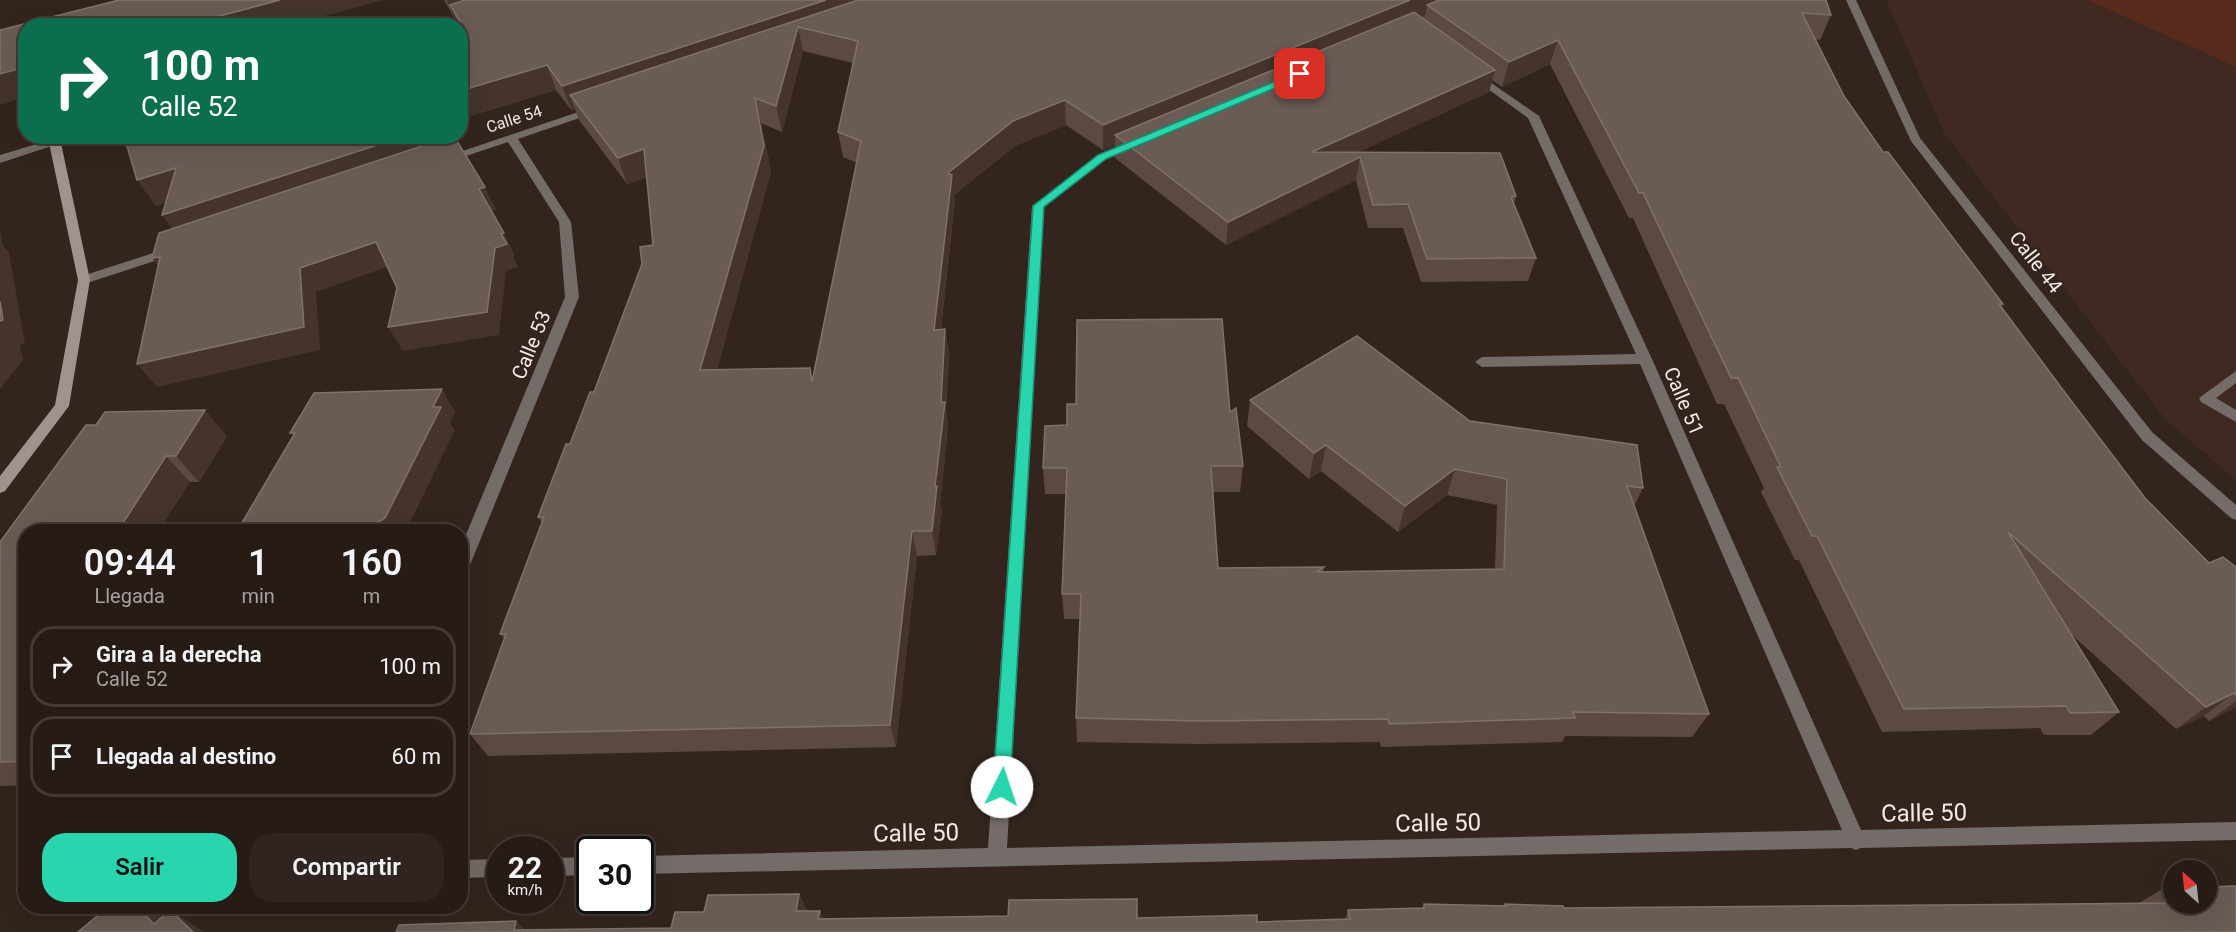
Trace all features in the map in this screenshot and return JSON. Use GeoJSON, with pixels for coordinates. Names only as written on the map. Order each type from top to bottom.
{"type":"FeatureCollection","features":[{"type":"Feature","properties":{"kind":"street","name":"Calle 44"},"geometry":{"type":"LineString","coordinates":[[1851,0],[1915,139],[2147,436],[2236,514]]}},
{"type":"Feature","properties":{"kind":"street"},"geometry":{"type":"LineString","coordinates":[[468,21],[484,16]]}},
{"type":"Feature","properties":{"kind":"street","name":"Calle 51"},"geometry":{"type":"LineString","coordinates":[[1458,62],[1533,116],[1645,359],[1856,841]]}},
{"type":"Feature","properties":{"kind":"street","name":"Calle 54"},"geometry":{"type":"LineString","coordinates":[[432,163],[611,104]]}},
{"type":"Feature","properties":{"kind":"street","name":"Calle 53"},"geometry":{"type":"LineString","coordinates":[[468,550],[572,297],[565,222],[511,137]]}},
{"type":"Feature","properties":{"kind":"street"},"geometry":{"type":"LineString","coordinates":[[997,857],[1038,206],[1102,157],[1146,139]]}},
{"type":"Feature","properties":{"kind":"street"},"geometry":{"type":"LineString","coordinates":[[0,159],[52,144]]}},
{"type":"Feature","properties":{"kind":"street"},"geometry":{"type":"LineString","coordinates":[[0,487],[62,406],[84,280],[55,144]]}},
{"type":"Feature","properties":{"kind":"street"},"geometry":{"type":"LineString","coordinates":[[84,280],[185,246]]}},
{"type":"Feature","properties":{"kind":"street"},"geometry":{"type":"LineString","coordinates":[[1482,362],[1645,359]]}},
{"type":"Feature","properties":{"kind":"street"},"geometry":{"type":"LineString","coordinates":[[2236,376],[2206,398],[2236,417]]}},
{"type":"Feature","properties":{"kind":"street","name":"Calle 50"},"geometry":{"type":"LineString","coordinates":[[654,865],[1856,841],[2236,831]]}},
{"type":"Feature","properties":{"kind":"street"},"geometry":{"type":"LineString","coordinates":[[468,869],[486,868]]}},
{"type":"Feature","properties":{"kind":"shaded area"},"geometry":{"type":"Polygon","coordinates":[[[1886,0],[2087,0],[2236,67],[2236,480],[2166,420],[1944,133],[1886,0]]]}},
{"type":"Feature","properties":{"kind":"shaded area"},"geometry":{"type":"Polygon","coordinates":[[[2087,0],[2236,0],[2236,67],[2087,0]]]}},
{"type":"Feature","properties":{"kind":"building"},"geometry":{"type":"Polygon","coordinates":[[[119,0],[280,0],[212,18],[48,18],[119,0]]]}},
{"type":"Feature","properties":{"kind":"building"},"geometry":{"type":"Polygon","coordinates":[[[465,0],[826,0],[562,86],[547,65],[468,89],[468,38],[470,38],[468,18],[458,18],[450,5],[465,0]]]}},
{"type":"Feature","properties":{"kind":"building"},"geometry":{"type":"Polygon","coordinates":[[[858,0],[1410,0],[1103,125],[1065,100],[1013,121],[948,173],[952,175],[934,330],[945,329],[941,402],[945,402],[935,486],[937,486],[932,531],[912,531],[890,725],[470,734],[506,634],[500,634],[544,517],[538,517],[566,444],[570,444],[590,392],[594,392],[642,264],[640,247],[653,245],[644,149],[618,158],[570,95],[858,0]],[[798,27],[776,106],[755,98],[764,146],[700,370],[810,368],[812,382],[861,141],[838,132],[858,41],[798,27]]]}},
{"type":"Feature","properties":{"kind":"building"},"geometry":{"type":"Polygon","coordinates":[[[1439,0],[1826,0],[1831,15],[1802,13],[1844,96],[1883,152],[1888,152],[2145,498],[2209,563],[2223,557],[2236,567],[2236,695],[2234,693],[2206,707],[2008,532],[2119,712],[2070,713],[2066,706],[1904,709],[1817,536],[1812,536],[1777,467],[1781,467],[1738,378],[1731,378],[1643,193],[1639,193],[1558,40],[1509,62],[1427,5],[1439,0]]]}},
{"type":"Feature","properties":{"kind":"building"},"geometry":{"type":"Polygon","coordinates":[[[1414,12],[1495,70],[1312,152],[1500,153],[1516,196],[1511,197],[1536,258],[1427,259],[1408,204],[1373,205],[1360,157],[1228,222],[1115,135],[1414,12]]]}},
{"type":"Feature","properties":{"kind":"building"},"geometry":{"type":"Polygon","coordinates":[[[18,25],[18,69],[0,74],[0,30],[18,25]]]}},
{"type":"Feature","properties":{"kind":"building"},"geometry":{"type":"Polygon","coordinates":[[[126,144],[380,144],[162,215],[176,168],[137,180],[126,144]]]}},
{"type":"Feature","properties":{"kind":"building"},"geometry":{"type":"Polygon","coordinates":[[[428,144],[459,144],[485,187],[479,189],[504,233],[501,234],[507,244],[495,248],[487,312],[388,327],[397,288],[376,242],[300,268],[304,327],[137,364],[160,257],[152,258],[159,233],[428,144]]]}},
{"type":"Feature","properties":{"kind":"building"},"geometry":{"type":"Polygon","coordinates":[[[0,301],[3,320],[0,321],[0,301]]]}},
{"type":"Feature","properties":{"kind":"building"},"geometry":{"type":"Polygon","coordinates":[[[1222,319],[1230,412],[1236,408],[1243,466],[1211,466],[1218,568],[1324,567],[1317,572],[1504,569],[1507,479],[1455,469],[1405,506],[1326,445],[1314,453],[1250,400],[1357,336],[1470,421],[1637,445],[1643,488],[1627,486],[1709,714],[1573,712],[1575,718],[1389,724],[1388,719],[1200,721],[1076,718],[1081,594],[1062,594],[1067,468],[1043,468],[1045,426],[1067,425],[1067,404],[1076,404],[1077,320],[1222,319]]]}},
{"type":"Feature","properties":{"kind":"building"},"geometry":{"type":"Polygon","coordinates":[[[442,389],[433,407],[441,407],[385,518],[377,524],[241,524],[295,433],[290,433],[314,393],[442,389]]]}},
{"type":"Feature","properties":{"kind":"building"},"geometry":{"type":"Polygon","coordinates":[[[205,410],[176,456],[166,456],[122,524],[18,524],[18,761],[0,762],[0,542],[86,425],[96,425],[105,412],[205,410]]]}},
{"type":"Feature","properties":{"kind":"building"},"geometry":{"type":"Polygon","coordinates":[[[2236,886],[2236,932],[396,932],[399,925],[516,921],[514,930],[671,928],[675,912],[704,912],[708,895],[799,894],[796,911],[820,911],[818,919],[1008,916],[1009,900],[1137,899],[1137,918],[1257,915],[1257,922],[1350,919],[1348,910],[1424,908],[1424,904],[1506,906],[1505,904],[1563,906],[1564,908],[2163,903],[2163,914],[2217,914],[2217,887],[2236,886]]]}},
{"type":"Feature","properties":{"kind":"building"},"geometry":{"type":"Polygon","coordinates":[[[99,914],[144,914],[154,924],[165,914],[174,914],[193,932],[78,932],[99,914]]]}},
{"type":"Feature","properties":{"kind":"route"},"geometry":{"type":"LineString","coordinates":[[1002,787],[1038,206],[1102,157],[1300,74]]}}]}
